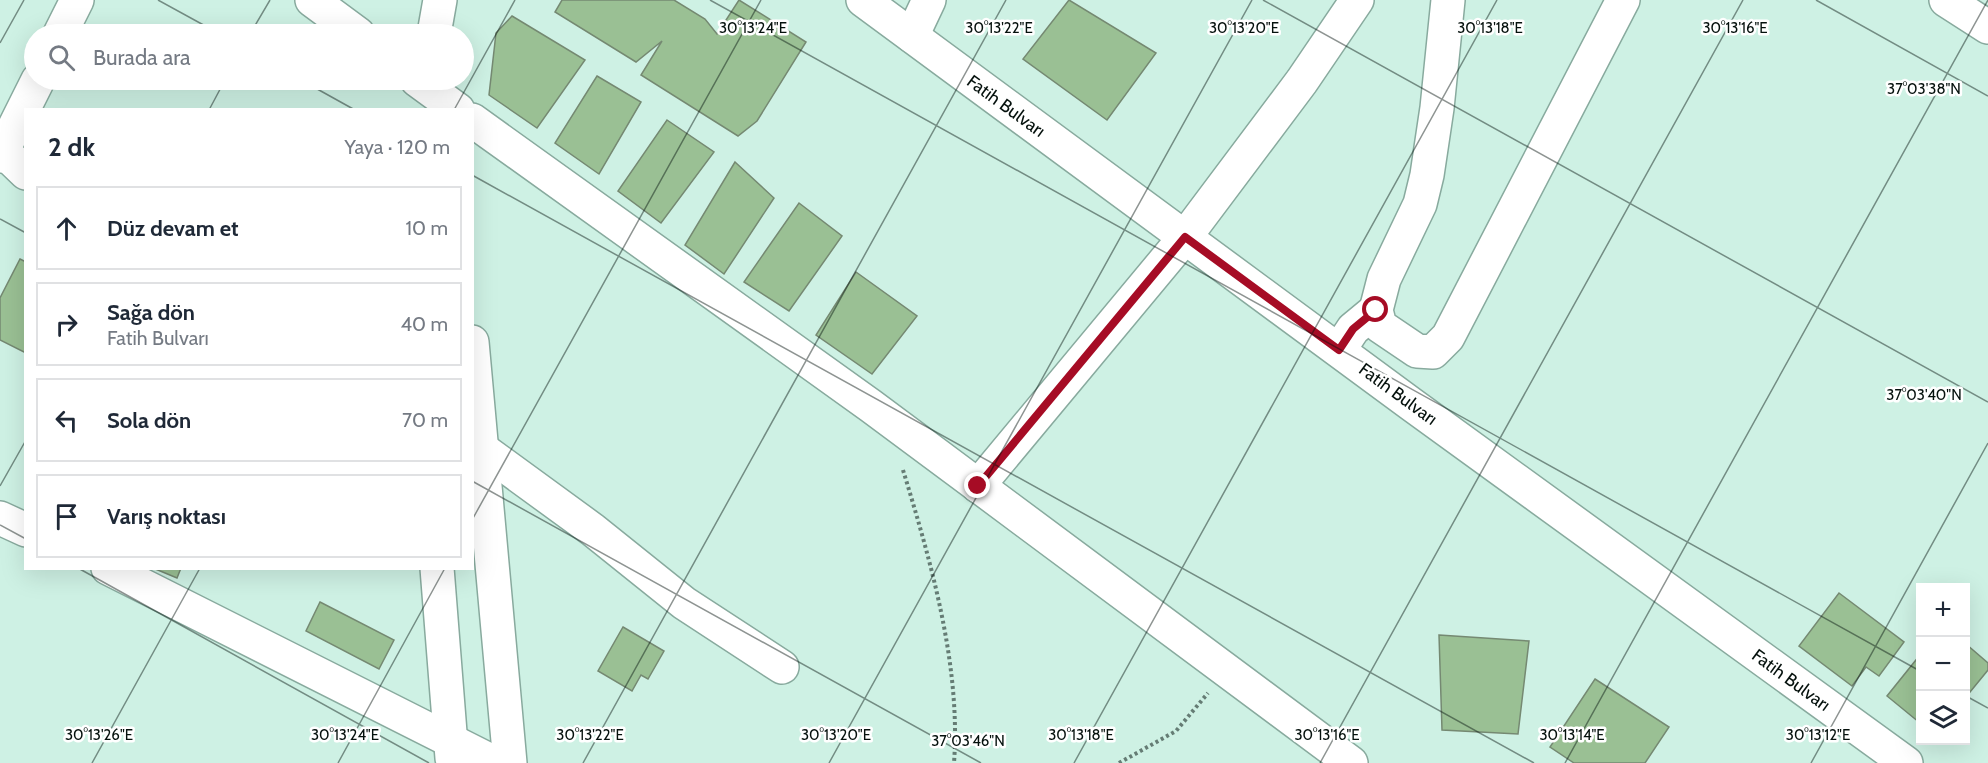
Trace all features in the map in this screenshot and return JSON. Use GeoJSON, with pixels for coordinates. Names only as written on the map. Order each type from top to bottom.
{"type":"FeatureCollection","features":[{"type":"Feature","properties":{"kind":"street"},"geometry":{"type":"LineString","coordinates":[[65,24],[77,0]]}},
{"type":"Feature","properties":{"kind":"street"},"geometry":{"type":"LineString","coordinates":[[312,0],[344,24]]}},
{"type":"Feature","properties":{"kind":"street"},"geometry":{"type":"LineString","coordinates":[[436,24],[440,0]]}},
{"type":"Feature","properties":{"kind":"street","name":"Fatih Bulvarı"},"geometry":{"type":"LineString","coordinates":[[863,0],[1906,763]]}},
{"type":"Feature","properties":{"kind":"street"},"geometry":{"type":"LineString","coordinates":[[912,36],[929,0]]}},
{"type":"Feature","properties":{"kind":"street"},"geometry":{"type":"LineString","coordinates":[[978,486],[1185,237],[1302,81],[1358,0]]}},
{"type":"Feature","properties":{"kind":"street"},"geometry":{"type":"LineString","coordinates":[[1448,0],[1437,108],[1427,175],[1420,204],[1384,279],[1376,310],[1380,326],[1417,351],[1433,352],[1448,337],[1623,0]]}},
{"type":"Feature","properties":{"kind":"street"},"geometry":{"type":"LineString","coordinates":[[1946,0],[1988,27]]}},
{"type":"Feature","properties":{"kind":"street"},"geometry":{"type":"LineString","coordinates":[[28,108],[34,90]]}},
{"type":"Feature","properties":{"kind":"street"},"geometry":{"type":"LineString","coordinates":[[10,160],[24,120]]}},
{"type":"Feature","properties":{"kind":"street"},"geometry":{"type":"LineString","coordinates":[[474,121],[872,406],[1351,763]]}},
{"type":"Feature","properties":{"kind":"street"},"geometry":{"type":"LineString","coordinates":[[1339,350],[1353,329],[1376,310]]}},
{"type":"Feature","properties":{"kind":"street"},"geometry":{"type":"LineString","coordinates":[[474,384],[477,447],[500,637],[510,763]]}},
{"type":"Feature","properties":{"kind":"street"},"geometry":{"type":"LineString","coordinates":[[477,447],[592,530],[684,603],[782,667]]}},
{"type":"Feature","properties":{"kind":"street"},"geometry":{"type":"LineString","coordinates":[[0,518],[24,529]]}},
{"type":"Feature","properties":{"kind":"street"},"geometry":{"type":"LineString","coordinates":[[112,570],[451,752],[495,763]]}},
{"type":"Feature","properties":{"kind":"street"},"geometry":{"type":"LineString","coordinates":[[436,570],[451,752]]}},
{"type":"Feature","properties":{"kind":"path"},"geometry":{"type":"LineString","coordinates":[[900,459],[926,550],[950,657],[954,763]]}},
{"type":"Feature","properties":{"kind":"path"},"geometry":{"type":"LineString","coordinates":[[1119,763],[1176,731],[1200,704],[1224,670]]}},
{"type":"Feature","properties":{"kind":"building"},"geometry":{"type":"Polygon","coordinates":[[[562,0],[674,0],[705,19],[717,34],[739,0],[806,42],[757,121],[738,136],[641,75],[662,41],[636,62],[555,12],[562,0]]]}},
{"type":"Feature","properties":{"kind":"building"},"geometry":{"type":"Polygon","coordinates":[[[1069,0],[1156,53],[1107,120],[1023,59],[1069,0]]]}},
{"type":"Feature","properties":{"kind":"building"},"geometry":{"type":"Polygon","coordinates":[[[512,16],[585,60],[537,128],[489,95],[496,33],[512,16]]]}},
{"type":"Feature","properties":{"kind":"building"},"geometry":{"type":"Polygon","coordinates":[[[597,76],[641,102],[599,174],[555,143],[597,76]]]}},
{"type":"Feature","properties":{"kind":"building"},"geometry":{"type":"Polygon","coordinates":[[[667,120],[714,152],[661,223],[618,191],[667,120]]]}},
{"type":"Feature","properties":{"kind":"building"},"geometry":{"type":"Polygon","coordinates":[[[735,162],[774,198],[724,274],[685,245],[735,162]]]}},
{"type":"Feature","properties":{"kind":"building"},"geometry":{"type":"Polygon","coordinates":[[[799,203],[842,236],[789,311],[744,282],[799,203]]]}},
{"type":"Feature","properties":{"kind":"building"},"geometry":{"type":"Polygon","coordinates":[[[20,259],[24,261],[24,352],[0,340],[0,298],[20,259]]]}},
{"type":"Feature","properties":{"kind":"building"},"geometry":{"type":"Polygon","coordinates":[[[856,272],[917,316],[872,374],[816,335],[856,272]]]}},
{"type":"Feature","properties":{"kind":"building"},"geometry":{"type":"Polygon","coordinates":[[[158,570],[180,570],[177,578],[158,570]]]}},
{"type":"Feature","properties":{"kind":"building"},"geometry":{"type":"Polygon","coordinates":[[[1839,593],[1904,642],[1879,676],[1866,667],[1852,686],[1799,646],[1839,593]]]}},
{"type":"Feature","properties":{"kind":"building"},"geometry":{"type":"Polygon","coordinates":[[[320,602],[394,640],[379,669],[306,631],[320,602]]]}},
{"type":"Feature","properties":{"kind":"building"},"geometry":{"type":"Polygon","coordinates":[[[623,627],[664,651],[648,679],[641,675],[632,691],[598,671],[623,627]]]}},
{"type":"Feature","properties":{"kind":"building"},"geometry":{"type":"Polygon","coordinates":[[[1439,635],[1529,641],[1518,734],[1442,730],[1439,635]]]}},
{"type":"Feature","properties":{"kind":"building"},"geometry":{"type":"Polygon","coordinates":[[[1970,647],[1988,663],[1988,670],[1970,692],[1970,647]]]}},
{"type":"Feature","properties":{"kind":"building"},"geometry":{"type":"Polygon","coordinates":[[[1916,660],[1916,720],[1887,696],[1916,660]]]}},
{"type":"Feature","properties":{"kind":"building"},"geometry":{"type":"Polygon","coordinates":[[[1595,679],[1669,727],[1645,763],[1574,763],[1550,747],[1595,679]]]}},
{"type":"Feature","properties":{"kind":"route"},"geometry":{"type":"LineString","coordinates":[[978,486],[1185,237],[1339,350],[1353,329],[1376,310]]}}]}
